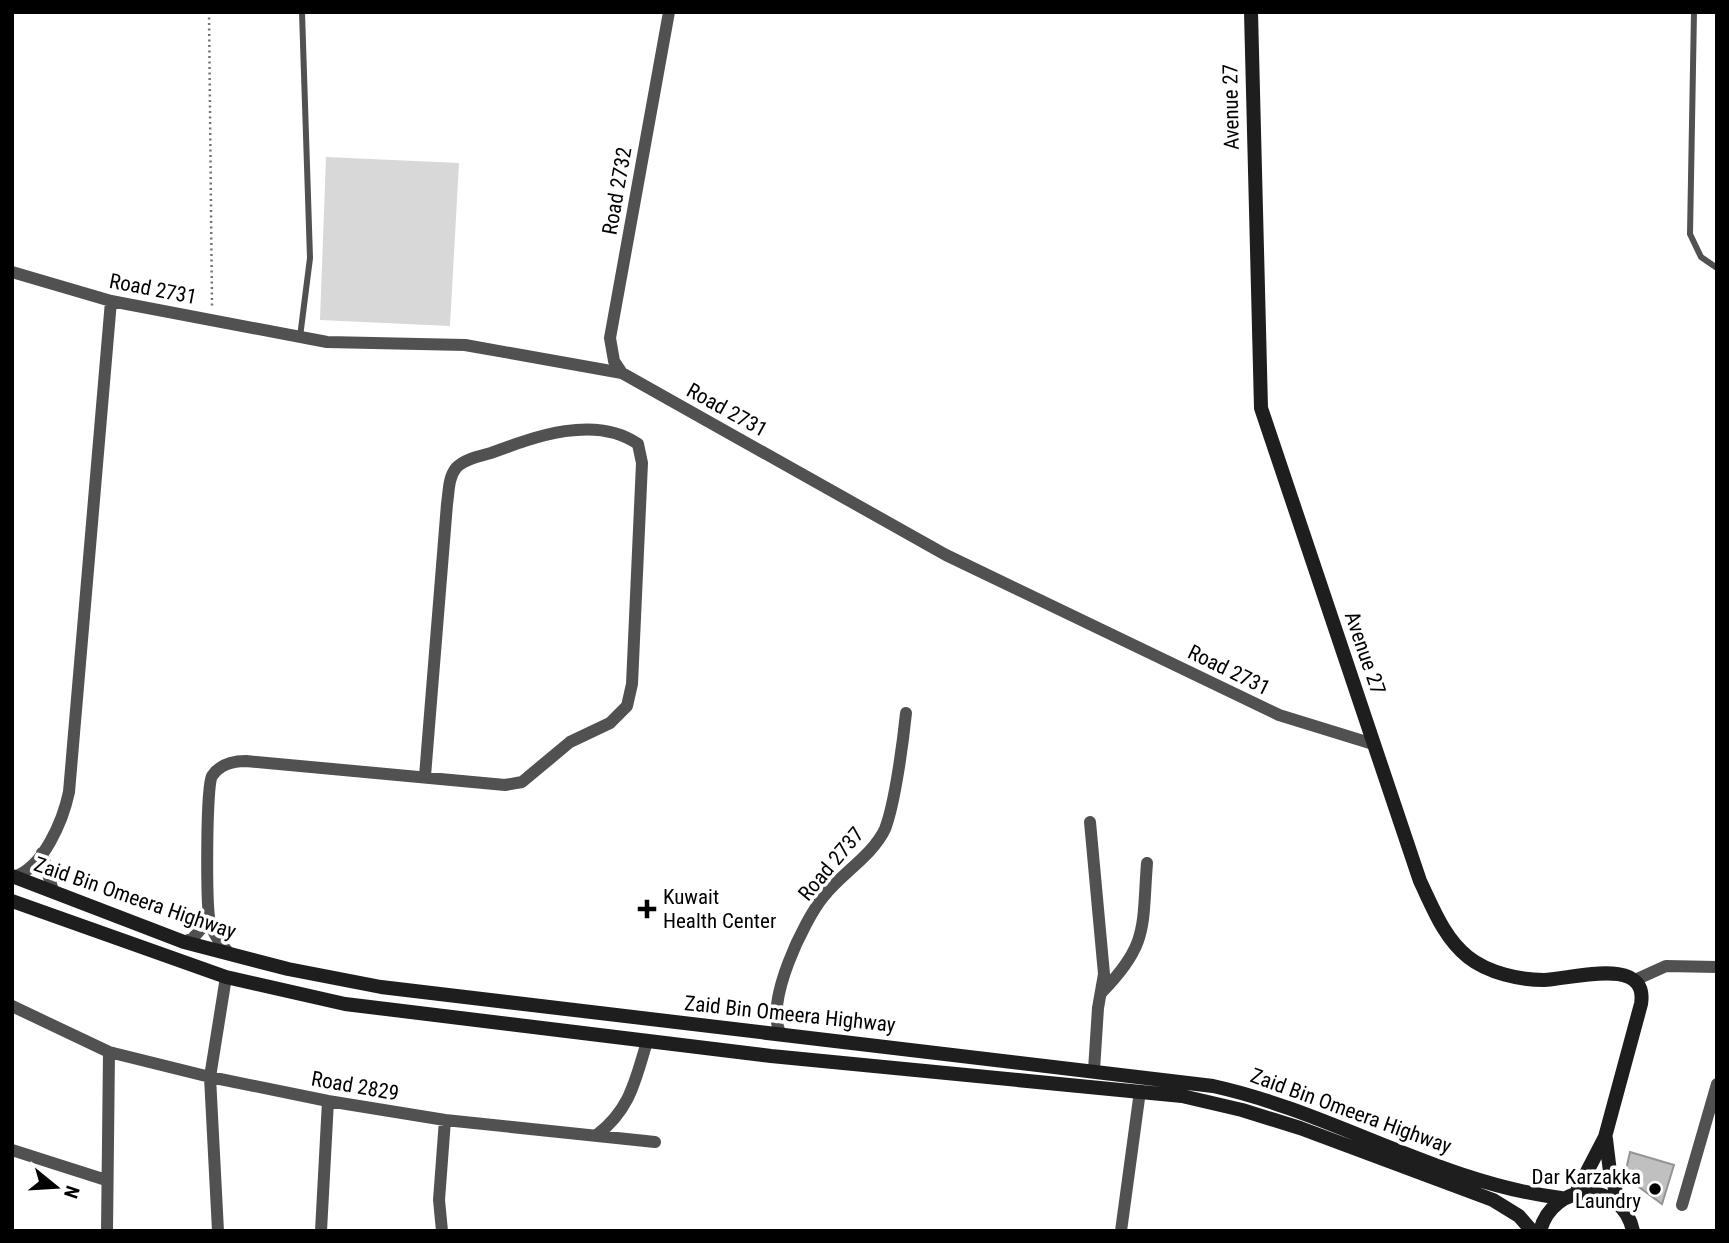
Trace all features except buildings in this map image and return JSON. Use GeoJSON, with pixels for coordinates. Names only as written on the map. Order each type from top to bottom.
{"type":"FeatureCollection","features":[{"type":"Feature","properties":{"kind":"street","name":"Road 2732"},"geometry":{"type":"LineString","coordinates":[[622,373],[614,361],[610,338],[669,12]]}},
{"type":"Feature","properties":{"kind":"street","name":"Avenue 27"},"geometry":{"type":"LineString","coordinates":[[1251,12],[1261,408],[1420,881],[1446,935],[1469,958],[1513,977],[1545,980],[1619,974],[1635,980]]}},
{"type":"Feature","properties":{"kind":"street","name":"Road 2731"},"geometry":{"type":"LineString","coordinates":[[12,272],[111,302],[327,342],[465,345],[622,373],[946,555],[1279,715],[1373,744]]}},
{"type":"Feature","properties":{"kind":"street"},"geometry":{"type":"LineString","coordinates":[[13,877],[31,868],[42,852],[63,813],[69,792],[111,302]]}},
{"type":"Feature","properties":{"kind":"street"},"geometry":{"type":"LineString","coordinates":[[230,954],[220,942],[209,920],[207,804],[210,779],[221,767],[233,761],[246,761],[505,785],[522,782],[554,752],[610,723],[627,706],[632,684],[642,463],[638,444],[631,439],[598,431],[569,430],[532,438],[461,463],[453,473],[447,504],[425,776]]}},
{"type":"Feature","properties":{"kind":"street","name":"Road 2737"},"geometry":{"type":"LineString","coordinates":[[781,1034],[776,1022],[778,1002],[801,936],[823,897],[884,831],[906,713]]}},
{"type":"Feature","properties":{"kind":"street"},"geometry":{"type":"LineString","coordinates":[[1090,822],[1104,974],[1094,1070]]}},
{"type":"Feature","properties":{"kind":"street"},"geometry":{"type":"LineString","coordinates":[[42,852],[53,891]]}},
{"type":"Feature","properties":{"kind":"street"},"geometry":{"type":"LineString","coordinates":[[1102,992],[1124,969],[1141,940],[1147,863]]}},
{"type":"Feature","properties":{"kind":"street","name":"Zaid Bin Omeera Highway"},"geometry":{"type":"LineString","coordinates":[[13,877],[184,942],[381,987],[1094,1070],[1183,1081],[1243,1092],[1301,1110],[1481,1180],[1520,1192],[1561,1198]]}},
{"type":"Feature","properties":{"kind":"street","name":"Zaid Bin Omeera Highway"},"geometry":{"type":"LineString","coordinates":[[12,901],[226,977],[345,1004],[647,1042],[1140,1091],[1212,1102],[1300,1128],[1493,1200],[1519,1216],[1532,1231]]}},
{"type":"Feature","properties":{"kind":"street"},"geometry":{"type":"LineString","coordinates":[[184,942],[192,938],[209,920]]}},
{"type":"Feature","properties":{"kind":"street"},"geometry":{"type":"LineString","coordinates":[[1577,1191],[1605,1137],[1641,1004],[1642,991],[1635,980],[1666,967],[1717,967]]}},
{"type":"Feature","properties":{"kind":"street"},"geometry":{"type":"LineString","coordinates":[[218,1231],[210,1077],[226,977]]}},
{"type":"Feature","properties":{"kind":"street","name":"Road 2829"},"geometry":{"type":"LineString","coordinates":[[12,1006],[109,1052],[210,1077],[328,1101],[445,1120],[655,1142]]}},
{"type":"Feature","properties":{"kind":"street"},"geometry":{"type":"LineString","coordinates":[[523,1025],[534,1022],[578,1025],[595,1012]]}},
{"type":"Feature","properties":{"kind":"street"},"geometry":{"type":"LineString","coordinates":[[761,1031],[764,1048],[771,1056]]}},
{"type":"Feature","properties":{"kind":"street"},"geometry":{"type":"LineString","coordinates":[[598,1134],[617,1119],[628,1100],[647,1042]]}},
{"type":"Feature","properties":{"kind":"street"},"geometry":{"type":"LineString","coordinates":[[107,1231],[109,1052]]}},
{"type":"Feature","properties":{"kind":"street"},"geometry":{"type":"LineString","coordinates":[[1682,1205],[1717,1084]]}},
{"type":"Feature","properties":{"kind":"street"},"geometry":{"type":"LineString","coordinates":[[1121,1231],[1140,1091]]}},
{"type":"Feature","properties":{"kind":"street"},"geometry":{"type":"LineString","coordinates":[[321,1231],[328,1101]]}},
{"type":"Feature","properties":{"kind":"street"},"geometry":{"type":"LineString","coordinates":[[442,1231],[439,1200],[445,1120]]}},
{"type":"Feature","properties":{"kind":"street"},"geometry":{"type":"LineString","coordinates":[[1605,1137],[1610,1171],[1633,1231]]}},
{"type":"Feature","properties":{"kind":"street"},"geometry":{"type":"LineString","coordinates":[[12,1150],[106,1180]]}},
{"type":"Feature","properties":{"kind":"street"},"geometry":{"type":"LineString","coordinates":[[1540,1231],[1547,1212],[1561,1198],[1577,1191],[1600,1194],[1624,1210],[1644,1231]]}},
{"type":"Feature","properties":{"kind":"lane"},"geometry":{"type":"LineString","coordinates":[[300,337],[310,258],[302,12]]}},
{"type":"Feature","properties":{"kind":"lane"},"geometry":{"type":"LineString","coordinates":[[1693,12],[1690,234],[1701,257],[1717,268]]}},
{"type":"Feature","properties":{"kind":"path"},"geometry":{"type":"LineString","coordinates":[[209,12],[212,321]]}},
{"type":"Feature","properties":{"kind":"shaded area"},"geometry":{"type":"Polygon","coordinates":[[[326,157],[459,163],[450,326],[320,320],[326,157]]]}},
{"type":"Feature","properties":{"kind":"place","name":"Kuwait Health Center"},"geometry":{"type":"Point","coordinates":[647,909]}},
{"type":"Feature","properties":{"kind":"place","name":"Dar Karzakka Laundry"},"geometry":{"type":"Point","coordinates":[1655,1189]}}]}
